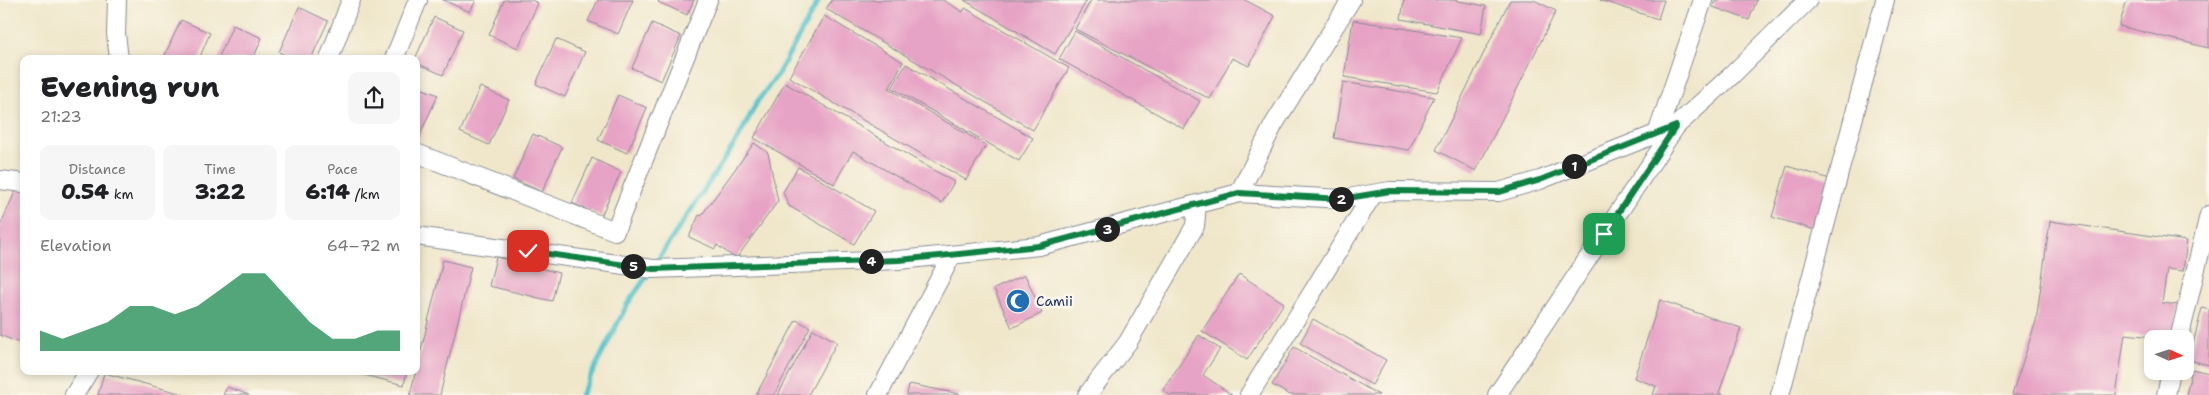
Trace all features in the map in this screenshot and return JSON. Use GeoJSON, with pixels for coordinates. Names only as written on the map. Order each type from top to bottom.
{"type":"FeatureCollection","features":[{"type":"Feature","properties":{"kind":"street"},"geometry":{"type":"LineString","coordinates":[[117,0],[116,34],[119,55]]}},
{"type":"Feature","properties":{"kind":"street"},"geometry":{"type":"LineString","coordinates":[[330,55],[351,0]]}},
{"type":"Feature","properties":{"kind":"street"},"geometry":{"type":"LineString","coordinates":[[396,55],[418,0]]}},
{"type":"Feature","properties":{"kind":"street"},"geometry":{"type":"LineString","coordinates":[[420,155],[615,231],[708,0]]}},
{"type":"Feature","properties":{"kind":"street"},"geometry":{"type":"LineString","coordinates":[[1239,193],[1274,124],[1350,0]]}},
{"type":"Feature","properties":{"kind":"street"},"geometry":{"type":"LineString","coordinates":[[1657,134],[1703,0]]}},
{"type":"Feature","properties":{"kind":"street"},"geometry":{"type":"LineString","coordinates":[[1497,395],[1676,126],[1732,76],[1808,0]]}},
{"type":"Feature","properties":{"kind":"street"},"geometry":{"type":"LineString","coordinates":[[1780,395],[1884,0]]}},
{"type":"Feature","properties":{"kind":"street"},"geometry":{"type":"LineString","coordinates":[[420,237],[647,268],[899,260],[1039,246],[1239,193],[1342,199],[1390,191],[1499,192],[1540,180],[1676,126]]}},
{"type":"Feature","properties":{"kind":"street"},"geometry":{"type":"LineString","coordinates":[[0,180],[20,182]]}},
{"type":"Feature","properties":{"kind":"street"},"geometry":{"type":"LineString","coordinates":[[1249,395],[1373,194]]}},
{"type":"Feature","properties":{"kind":"street"},"geometry":{"type":"LineString","coordinates":[[1086,395],[1132,334],[1195,226],[1197,205]]}},
{"type":"Feature","properties":{"kind":"street"},"geometry":{"type":"LineString","coordinates":[[2181,330],[2209,215]]}},
{"type":"Feature","properties":{"kind":"street"},"geometry":{"type":"LineString","coordinates":[[878,395],[952,255]]}},
{"type":"Feature","properties":{"kind":"street"},"geometry":{"type":"LineString","coordinates":[[74,395],[86,375]]}},
{"type":"Feature","properties":{"kind":"street"},"geometry":{"type":"LineString","coordinates":[[2166,395],[2170,380]]}},
{"type":"Feature","properties":{"kind":"building"},"geometry":{"type":"Polygon","coordinates":[[[443,0],[476,0],[470,12],[443,0]]]}},
{"type":"Feature","properties":{"kind":"building"},"geometry":{"type":"Polygon","coordinates":[[[504,0],[531,0],[538,3],[518,48],[489,35],[504,0]]]}},
{"type":"Feature","properties":{"kind":"building"},"geometry":{"type":"Polygon","coordinates":[[[598,0],[633,0],[618,34],[588,21],[598,0]]]}},
{"type":"Feature","properties":{"kind":"building"},"geometry":{"type":"Polygon","coordinates":[[[659,0],[694,0],[687,15],[658,2],[659,0]]]}},
{"type":"Feature","properties":{"kind":"building"},"geometry":{"type":"Polygon","coordinates":[[[832,0],[943,0],[963,12],[965,8],[1069,68],[1033,130],[826,9],[832,0]]]}},
{"type":"Feature","properties":{"kind":"building"},"geometry":{"type":"Polygon","coordinates":[[[964,0],[1087,0],[1055,54],[964,0]]]}},
{"type":"Feature","properties":{"kind":"building"},"geometry":{"type":"Polygon","coordinates":[[[1091,0],[1245,0],[1275,16],[1249,66],[1232,58],[1210,99],[1075,29],[1091,0]]]}},
{"type":"Feature","properties":{"kind":"building"},"geometry":{"type":"Polygon","coordinates":[[[1404,0],[1453,0],[1486,6],[1481,34],[1401,19],[1404,0]]]}},
{"type":"Feature","properties":{"kind":"building"},"geometry":{"type":"Polygon","coordinates":[[[1510,0],[1534,0],[1556,11],[1476,171],[1436,150],[1510,0]]]}},
{"type":"Feature","properties":{"kind":"building"},"geometry":{"type":"Polygon","coordinates":[[[1600,0],[1664,0],[1658,19],[1600,0]]]}},
{"type":"Feature","properties":{"kind":"building"},"geometry":{"type":"Polygon","coordinates":[[[1715,0],[1757,0],[1749,20],[1713,7],[1715,0]]]}},
{"type":"Feature","properties":{"kind":"building"},"geometry":{"type":"Polygon","coordinates":[[[2127,0],[2209,0],[2209,48],[2119,26],[2127,0]]]}},
{"type":"Feature","properties":{"kind":"building"},"geometry":{"type":"Polygon","coordinates":[[[299,7],[328,21],[313,55],[285,55],[279,52],[299,7]]]}},
{"type":"Feature","properties":{"kind":"building"},"geometry":{"type":"Polygon","coordinates":[[[824,16],[903,62],[889,89],[986,145],[966,180],[789,77],[824,16]]]}},
{"type":"Feature","properties":{"kind":"building"},"geometry":{"type":"Polygon","coordinates":[[[434,17],[463,30],[443,75],[420,65],[420,55],[417,55],[434,17]]]}},
{"type":"Feature","properties":{"kind":"building"},"geometry":{"type":"Polygon","coordinates":[[[181,20],[210,33],[201,55],[165,55],[181,20]]]}},
{"type":"Feature","properties":{"kind":"building"},"geometry":{"type":"Polygon","coordinates":[[[1353,20],[1462,38],[1437,92],[1344,77],[1353,20]]]}},
{"type":"Feature","properties":{"kind":"building"},"geometry":{"type":"Polygon","coordinates":[[[652,23],[681,36],[661,81],[632,68],[652,23]]]}},
{"type":"Feature","properties":{"kind":"building"},"geometry":{"type":"Polygon","coordinates":[[[233,25],[262,38],[255,55],[220,55],[233,25]]]}},
{"type":"Feature","properties":{"kind":"building"},"geometry":{"type":"Polygon","coordinates":[[[1075,31],[1200,101],[1184,129],[1059,59],[1075,31]]]}},
{"type":"Feature","properties":{"kind":"building"},"geometry":{"type":"Polygon","coordinates":[[[556,39],[585,52],[565,97],[536,84],[556,39]]]}},
{"type":"Feature","properties":{"kind":"building"},"geometry":{"type":"Polygon","coordinates":[[[906,64],[1033,138],[1019,161],[892,88],[906,64]]]}},
{"type":"Feature","properties":{"kind":"building"},"geometry":{"type":"Polygon","coordinates":[[[1343,82],[1434,97],[1409,150],[1334,138],[1343,82]]]}},
{"type":"Feature","properties":{"kind":"building"},"geometry":{"type":"Polygon","coordinates":[[[785,83],[954,182],[942,203],[853,151],[834,184],[754,138],[785,83]]]}},
{"type":"Feature","properties":{"kind":"building"},"geometry":{"type":"Polygon","coordinates":[[[480,87],[509,100],[489,145],[460,132],[480,87]]]}},
{"type":"Feature","properties":{"kind":"building"},"geometry":{"type":"Polygon","coordinates":[[[420,88],[438,95],[420,134],[420,88]]]}},
{"type":"Feature","properties":{"kind":"building"},"geometry":{"type":"Polygon","coordinates":[[[618,95],[647,108],[627,153],[598,140],[618,95]]]}},
{"type":"Feature","properties":{"kind":"building"},"geometry":{"type":"Polygon","coordinates":[[[533,134],[562,147],[542,192],[513,179],[533,134]]]}},
{"type":"Feature","properties":{"kind":"building"},"geometry":{"type":"Polygon","coordinates":[[[754,143],[768,153],[778,201],[736,259],[717,245],[715,249],[689,237],[699,215],[701,216],[754,143]]]}},
{"type":"Feature","properties":{"kind":"building"},"geometry":{"type":"Polygon","coordinates":[[[592,158],[621,172],[601,216],[572,203],[592,158]]]}},
{"type":"Feature","properties":{"kind":"building"},"geometry":{"type":"Polygon","coordinates":[[[1787,166],[1830,179],[1815,230],[1772,217],[1787,166]]]}},
{"type":"Feature","properties":{"kind":"building"},"geometry":{"type":"Polygon","coordinates":[[[798,167],[874,211],[854,244],[789,206],[783,192],[798,167]]]}},
{"type":"Feature","properties":{"kind":"building"},"geometry":{"type":"Polygon","coordinates":[[[18,185],[20,186],[20,343],[0,335],[0,226],[18,185]]]}},
{"type":"Feature","properties":{"kind":"building"},"geometry":{"type":"Polygon","coordinates":[[[2050,221],[2187,241],[2183,271],[2167,269],[2162,303],[2178,305],[2174,330],[2144,330],[2144,336],[2125,334],[2116,395],[2012,395],[2036,321],[2050,221]]]}},
{"type":"Feature","properties":{"kind":"building"},"geometry":{"type":"Polygon","coordinates":[[[496,257],[559,273],[552,301],[489,286],[496,257]]]}},
{"type":"Feature","properties":{"kind":"building"},"geometry":{"type":"Polygon","coordinates":[[[443,260],[471,267],[440,395],[410,395],[415,375],[420,375],[420,354],[443,260]]]}},
{"type":"Feature","properties":{"kind":"building"},"geometry":{"type":"Polygon","coordinates":[[[1239,274],[1284,303],[1247,360],[1202,331],[1239,274]]]}},
{"type":"Feature","properties":{"kind":"building","name":"Camii"},"geometry":{"type":"Polygon","coordinates":[[[1025,275],[1042,313],[1012,328],[994,289],[1025,275]]]}},
{"type":"Feature","properties":{"kind":"building"},"geometry":{"type":"Polygon","coordinates":[[[1660,300],[1741,328],[1719,393],[1725,395],[1653,395],[1656,386],[1634,378],[1660,300]]]}},
{"type":"Feature","properties":{"kind":"building"},"geometry":{"type":"Polygon","coordinates":[[[2202,308],[2209,310],[2209,365],[2194,361],[2194,340],[2202,308]]]}},
{"type":"Feature","properties":{"kind":"building"},"geometry":{"type":"Polygon","coordinates":[[[1313,319],[1386,360],[1372,385],[1300,343],[1313,319]]]}},
{"type":"Feature","properties":{"kind":"building"},"geometry":{"type":"Polygon","coordinates":[[[796,320],[810,327],[774,395],[756,395],[796,320]]]}},
{"type":"Feature","properties":{"kind":"building"},"geometry":{"type":"Polygon","coordinates":[[[813,329],[837,342],[808,395],[778,395],[813,329]]]}},
{"type":"Feature","properties":{"kind":"building"},"geometry":{"type":"Polygon","coordinates":[[[1199,335],[1220,349],[1203,375],[1232,395],[1170,395],[1163,390],[1199,335]]]}},
{"type":"Feature","properties":{"kind":"building"},"geometry":{"type":"Polygon","coordinates":[[[1294,347],[1379,395],[1290,395],[1272,385],[1294,347]]]}},
{"type":"Feature","properties":{"kind":"building"},"geometry":{"type":"Polygon","coordinates":[[[2194,369],[2209,373],[2209,395],[2186,395],[2189,380],[2194,380],[2194,369]]]}},
{"type":"Feature","properties":{"kind":"building"},"geometry":{"type":"Polygon","coordinates":[[[103,375],[112,375],[183,394],[183,395],[98,395],[103,375]]]}},
{"type":"Feature","properties":{"kind":"building"},"geometry":{"type":"Polygon","coordinates":[[[364,375],[406,375],[404,385],[364,375]]]}},
{"type":"Feature","properties":{"kind":"building"},"geometry":{"type":"Polygon","coordinates":[[[909,384],[960,394],[960,395],[907,395],[909,384]]]}},
{"type":"Feature","properties":{"kind":"building"},"geometry":{"type":"Polygon","coordinates":[[[227,387],[249,395],[223,395],[227,387]]]}},
{"type":"Feature","properties":{"kind":"waterway"},"geometry":{"type":"LineString","coordinates":[[655,264],[739,137],[757,102],[778,74],[819,0]]}},
{"type":"Feature","properties":{"kind":"waterway"},"geometry":{"type":"LineString","coordinates":[[581,395],[628,303],[649,273]]}},
{"type":"Feature","properties":{"kind":"place","name":"Camii"},"geometry":{"type":"Point","coordinates":[1018,301]}},
{"type":"Feature","properties":{"kind":"route"},"geometry":{"type":"LineString","coordinates":[[528,251],[653,269],[899,260],[1039,246],[1156,217],[1239,193],[1342,199],[1390,191],[1499,192],[1540,180],[1676,126],[1604,234]]}}]}
